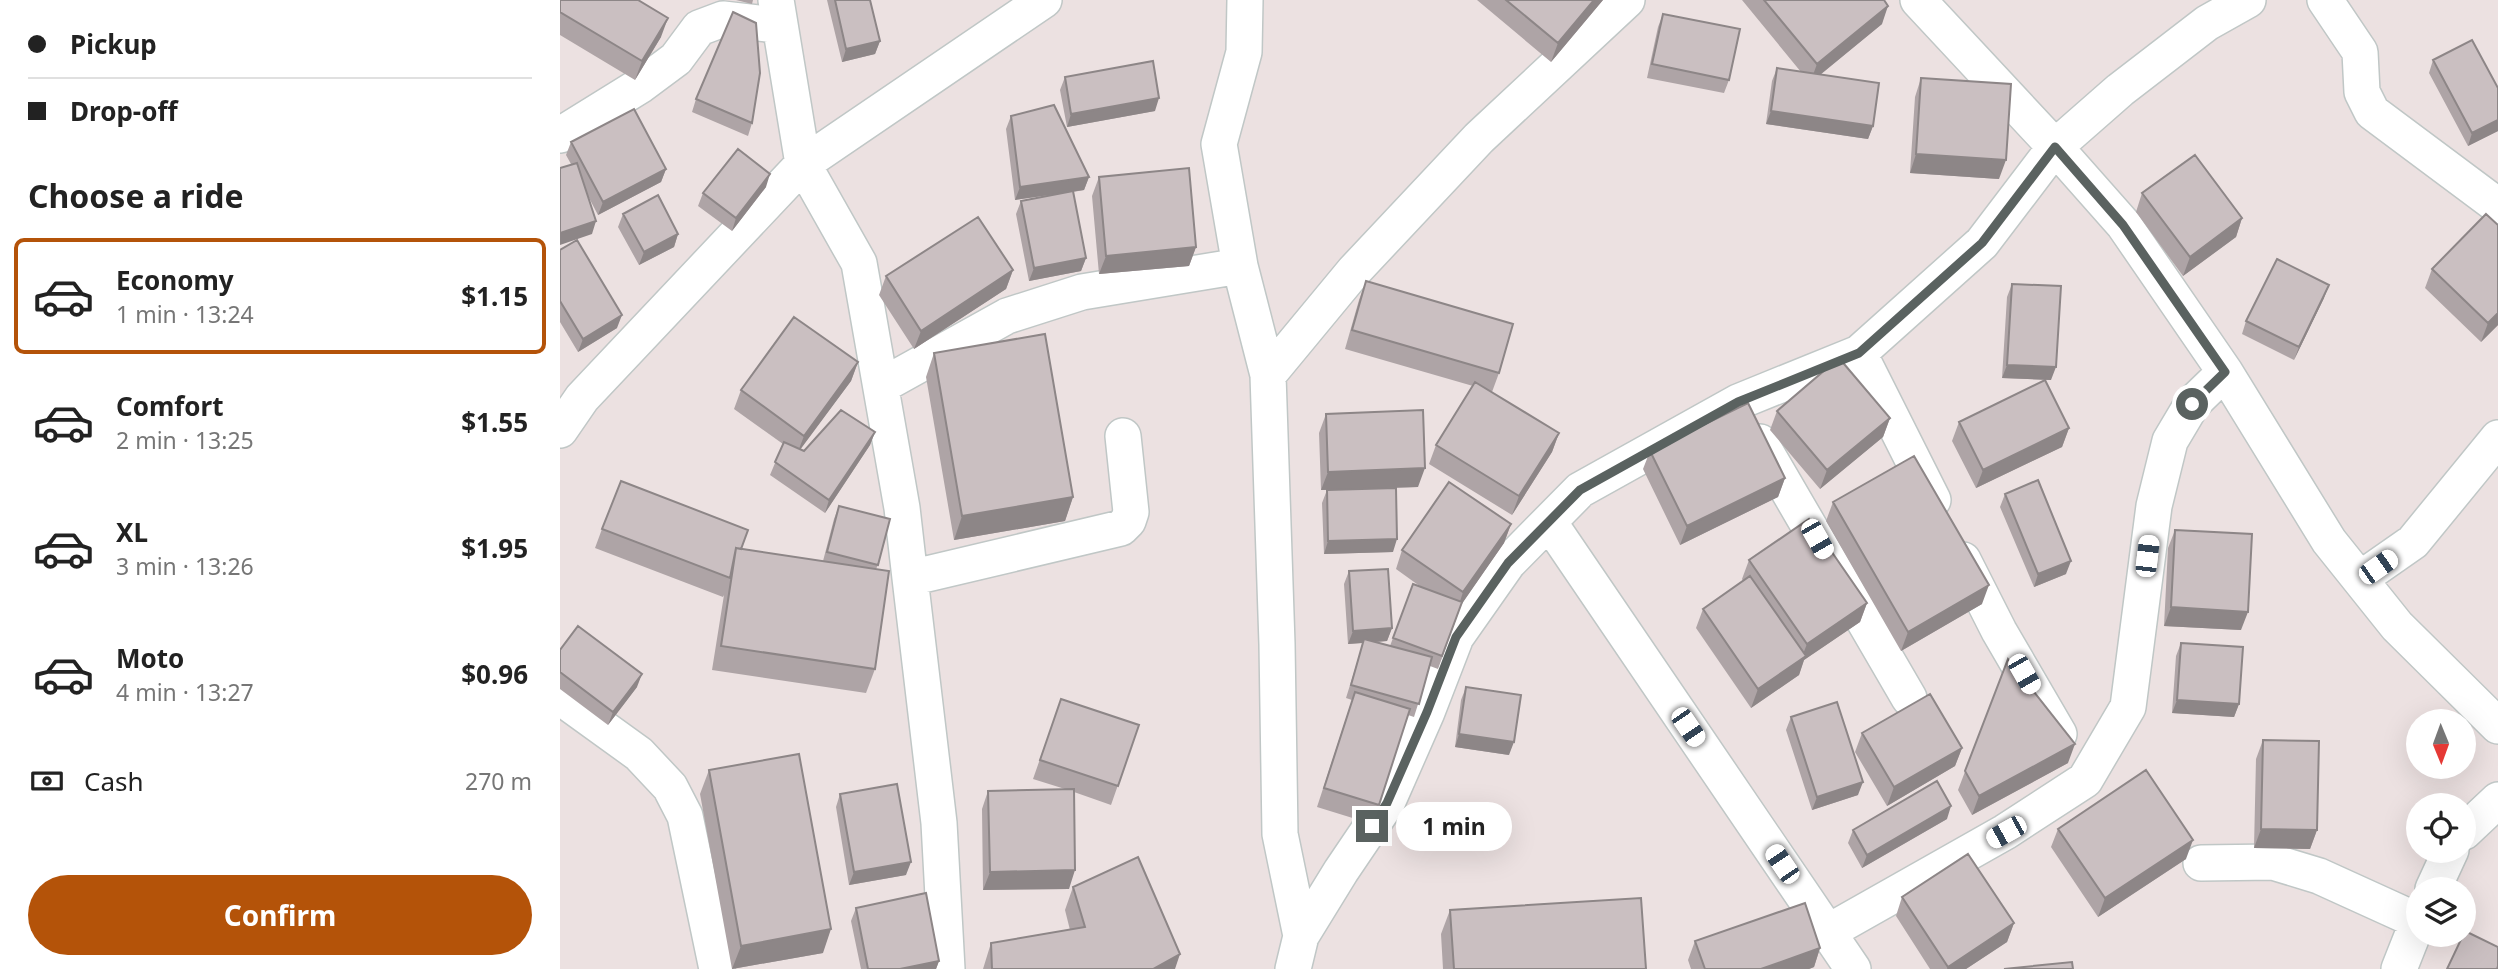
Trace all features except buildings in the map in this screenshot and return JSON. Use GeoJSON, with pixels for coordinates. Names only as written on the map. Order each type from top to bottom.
{"type":"FeatureCollection","features":[{"type":"Feature","properties":{"kind":"street"},"geometry":{"type":"LineString","coordinates":[[560,430],[571,398],[803,164],[1044,0]]}},
{"type":"Feature","properties":{"kind":"street"},"geometry":{"type":"LineString","coordinates":[[1245,0],[1244,52],[1219,144],[1240,266],[1268,374],[1280,834],[1297,953]]}},
{"type":"Feature","properties":{"kind":"street"},"geometry":{"type":"LineString","coordinates":[[1268,374],[1354,271],[1479,138],[1627,0]]}},
{"type":"Feature","properties":{"kind":"street"},"geometry":{"type":"LineString","coordinates":[[1918,0],[2055,147],[2123,225],[2225,372],[2329,541],[2397,626],[2498,726]]}},
{"type":"Feature","properties":{"kind":"street"},"geometry":{"type":"LineString","coordinates":[[1297,953],[1340,871],[1387,803],[1456,637],[1508,563],[1580,490],[1738,402],[1859,353],[1982,243],[2055,147],[2120,90],[2207,23],[2248,0]]}},
{"type":"Feature","properties":{"kind":"street"},"geometry":{"type":"LineString","coordinates":[[2325,0],[2361,52],[2362,92],[2372,112],[2498,206]]}},
{"type":"Feature","properties":{"kind":"street"},"geometry":{"type":"LineString","coordinates":[[560,135],[641,85],[676,59],[699,28],[723,19],[778,13],[803,164],[859,263],[881,386],[902,508],[939,823],[947,969]]}},
{"type":"Feature","properties":{"kind":"street"},"geometry":{"type":"LineString","coordinates":[[881,386],[1007,316],[1082,292],[1240,266]]}},
{"type":"Feature","properties":{"kind":"street"},"geometry":{"type":"LineString","coordinates":[[1859,353],[1999,631],[2085,780]]}},
{"type":"Feature","properties":{"kind":"street"},"geometry":{"type":"LineString","coordinates":[[1828,932],[2006,832],[2085,780],[2128,707],[2154,506],[2170,442],[2192,404],[2225,372]]}},
{"type":"Feature","properties":{"kind":"street"},"geometry":{"type":"LineString","coordinates":[[1738,402],[1909,698]]}},
{"type":"Feature","properties":{"kind":"street"},"geometry":{"type":"LineString","coordinates":[[910,578],[1121,527],[1128,521],[1131,512],[1122,436]]}},
{"type":"Feature","properties":{"kind":"street"},"geometry":{"type":"LineString","coordinates":[[2360,579],[2413,542],[2498,438]]}},
{"type":"Feature","properties":{"kind":"street"},"geometry":{"type":"LineString","coordinates":[[1549,522],[1853,969]]}},
{"type":"Feature","properties":{"kind":"street"},"geometry":{"type":"LineString","coordinates":[[560,697],[639,754],[670,787],[685,816],[717,969]]}},
{"type":"Feature","properties":{"kind":"street"},"geometry":{"type":"LineString","coordinates":[[2476,821],[2498,800]]}},
{"type":"Feature","properties":{"kind":"street"},"geometry":{"type":"LineString","coordinates":[[2201,863],[2273,862],[2319,876],[2406,916]]}},
{"type":"Feature","properties":{"kind":"street"},"geometry":{"type":"LineString","coordinates":[[2399,969],[2408,947]]}},
{"type":"Feature","properties":{"kind":"route"},"geometry":{"type":"LineString","coordinates":[[1372,826],[1387,803],[1456,637],[1508,563],[1580,490],[1738,402],[1859,353],[1982,243],[2055,147],[2123,225],[2225,372],[2192,404]]}}]}
